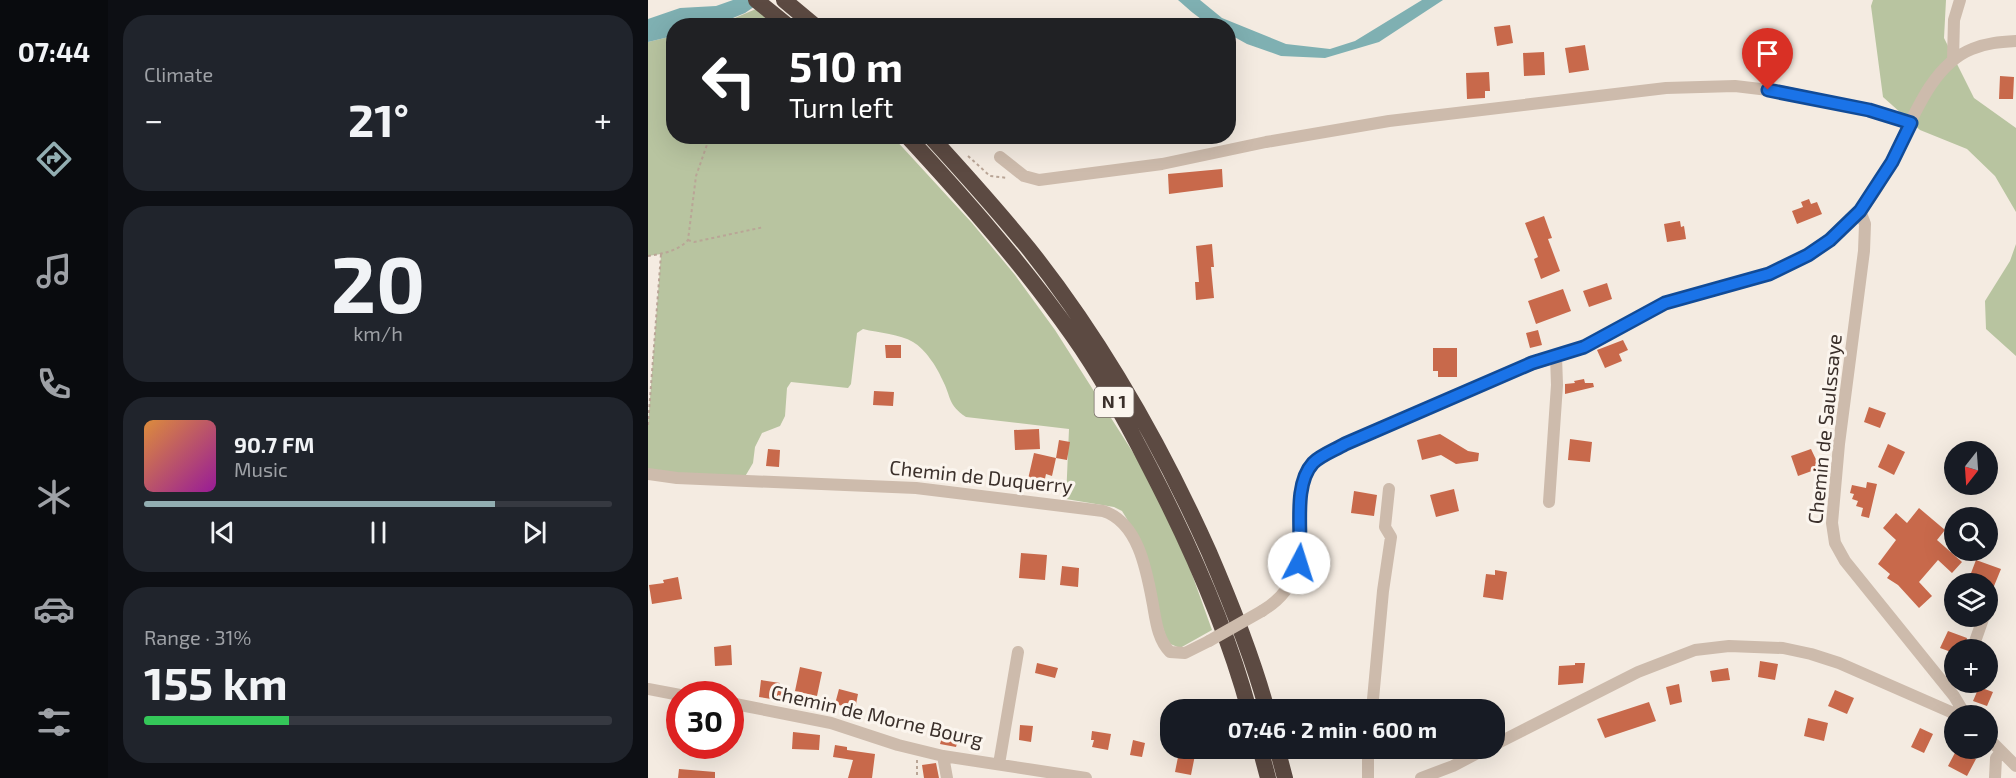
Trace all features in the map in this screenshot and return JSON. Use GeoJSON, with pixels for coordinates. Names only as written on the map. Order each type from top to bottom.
{"type":"FeatureCollection","features":[{"type":"Feature","properties":{"kind":"highway"},"geometry":{"type":"LineString","coordinates":[[785,1],[805,18]]}},
{"type":"Feature","properties":{"kind":"highway"},"geometry":{"type":"LineString","coordinates":[[763,5],[778,18]]}},
{"type":"Feature","properties":{"kind":"highway","name":"N 1"},"geometry":{"type":"LineString","coordinates":[[914,144],[1017,261],[1074,337],[1126,422],[1170,505],[1208,590],[1246,699]]}},
{"type":"Feature","properties":{"kind":"highway","name":"N 1"},"geometry":{"type":"LineString","coordinates":[[937,144],[1030,250],[1088,331],[1139,413],[1186,500],[1214,564],[1235,614],[1263,699]]}},
{"type":"Feature","properties":{"kind":"highway"},"geometry":{"type":"LineString","coordinates":[[1263,759],[1268,778]]}},
{"type":"Feature","properties":{"kind":"highway"},"geometry":{"type":"LineString","coordinates":[[1280,759],[1285,778]]}},
{"type":"Feature","properties":{"kind":"street"},"geometry":{"type":"LineString","coordinates":[[1953,59],[1954,20],[1960,0]]}},
{"type":"Feature","properties":{"kind":"street"},"geometry":{"type":"LineString","coordinates":[[1549,502],[1557,384],[1556,356],[1592,344],[1665,303],[1769,274],[1808,255],[1830,240],[1860,211],[1892,162],[1924,92],[1953,59],[1990,43],[2016,41]]}},
{"type":"Feature","properties":{"kind":"street"},"geometry":{"type":"LineString","coordinates":[[1000,157],[1024,176],[1039,180],[1162,164],[1266,142],[1389,121],[1666,88],[1735,86],[1785,92],[1869,110],[1911,123]]}},
{"type":"Feature","properties":{"kind":"street","name":"Chemin de Saulssaye"},"geometry":{"type":"LineString","coordinates":[[1860,211],[1865,224],[1864,251],[1839,444],[1832,523],[1835,543],[1845,561],[1959,705]]}},
{"type":"Feature","properties":{"kind":"street","name":"Chemin de Duquerry"},"geometry":{"type":"LineString","coordinates":[[648,474],[677,478],[916,488],[1114,514],[1125,524],[1137,546],[1162,644],[1170,652],[1178,654],[1209,641],[1274,604],[1284,592],[1299,563],[1301,490],[1304,477],[1314,462],[1345,444],[1532,363],[1556,356]]}},
{"type":"Feature","properties":{"kind":"street"},"geometry":{"type":"LineString","coordinates":[[1373,699],[1383,591],[1391,537],[1385,527],[1389,489]]}},
{"type":"Feature","properties":{"kind":"street"},"geometry":{"type":"LineString","coordinates":[[1505,739],[1638,672],[1695,650],[1729,646],[1783,648],[1811,654],[1839,663],[1944,709]]}},
{"type":"Feature","properties":{"kind":"street"},"geometry":{"type":"LineString","coordinates":[[999,764],[1018,652]]}},
{"type":"Feature","properties":{"kind":"street"},"geometry":{"type":"LineString","coordinates":[[648,689],[666,692]]}},
{"type":"Feature","properties":{"kind":"street","name":"Chemin de Morne Bourg"},"geometry":{"type":"LineString","coordinates":[[744,706],[831,723],[943,756],[999,764],[1039,774],[1086,778]]}},
{"type":"Feature","properties":{"kind":"street"},"geometry":{"type":"LineString","coordinates":[[1998,749],[2016,766]]}},
{"type":"Feature","properties":{"kind":"street"},"geometry":{"type":"LineString","coordinates":[[1995,778],[1996,758],[2001,752]]}},
{"type":"Feature","properties":{"kind":"street"},"geometry":{"type":"LineString","coordinates":[[943,756],[947,778]]}},
{"type":"Feature","properties":{"kind":"street"},"geometry":{"type":"LineString","coordinates":[[1368,759],[1368,778]]}},
{"type":"Feature","properties":{"kind":"street"},"geometry":{"type":"LineString","coordinates":[[1421,778],[1466,759]]}},
{"type":"Feature","properties":{"kind":"path"},"geometry":{"type":"LineString","coordinates":[[648,256],[683,246],[688,240],[696,176],[707,144]]}},
{"type":"Feature","properties":{"kind":"path"},"geometry":{"type":"LineString","coordinates":[[964,153],[990,176],[1002,179],[1024,176]]}},
{"type":"Feature","properties":{"kind":"path"},"geometry":{"type":"LineString","coordinates":[[688,240],[694,242],[764,227]]}},
{"type":"Feature","properties":{"kind":"path"},"geometry":{"type":"LineString","coordinates":[[648,425],[661,254]]}},
{"type":"Feature","properties":{"kind":"path"},"geometry":{"type":"LineString","coordinates":[[917,750],[915,772],[917,778]]}},
{"type":"Feature","properties":{"kind":"green space"},"geometry":{"type":"Polygon","coordinates":[[[1873,0],[1946,0],[1944,38],[1974,98],[2016,128],[2016,212],[1995,176],[1967,149],[1920,130],[1883,97],[1871,6],[1873,0]]]}},
{"type":"Feature","properties":{"kind":"green space"},"geometry":{"type":"Polygon","coordinates":[[[756,9],[767,18],[735,18],[756,9]]]}},
{"type":"Feature","properties":{"kind":"green space"},"geometry":{"type":"Polygon","coordinates":[[[666,38],[666,144],[899,144],[972,223],[1015,275],[1055,330],[1148,476],[1189,566],[1212,630],[1180,648],[1168,643],[1127,519],[1122,511],[1114,507],[1066,499],[1069,429],[966,417],[953,404],[940,374],[926,354],[913,342],[902,337],[863,329],[857,333],[851,384],[848,388],[791,382],[787,388],[785,416],[780,426],[762,433],[755,447],[753,463],[743,480],[648,474],[648,425],[661,254],[648,256],[648,42],[666,38]]]}},
{"type":"Feature","properties":{"kind":"green space"},"geometry":{"type":"Polygon","coordinates":[[[2016,244],[2016,356],[1986,329],[1985,301],[2010,261],[2016,244]]]}},
{"type":"Feature","properties":{"kind":"water"},"geometry":{"type":"Polygon","coordinates":[[[733,0],[764,0],[733,18],[666,18],[666,38],[648,42],[648,19],[680,8],[716,6],[733,0]]]}},
{"type":"Feature","properties":{"kind":"water"},"geometry":{"type":"Polygon","coordinates":[[[1178,0],[1200,0],[1222,18],[1200,18],[1178,0]]]}},
{"type":"Feature","properties":{"kind":"water"},"geometry":{"type":"Polygon","coordinates":[[[1422,0],[1443,0],[1379,42],[1325,58],[1281,56],[1236,38],[1236,24],[1286,44],[1330,49],[1355,41],[1422,0]]]}},
{"type":"Feature","properties":{"kind":"building"},"geometry":{"type":"Polygon","coordinates":[[[1510,25],[1513,43],[1497,46],[1494,27],[1510,25]]]}},
{"type":"Feature","properties":{"kind":"building"},"geometry":{"type":"Polygon","coordinates":[[[1585,45],[1589,70],[1569,73],[1565,48],[1585,45]]]}},
{"type":"Feature","properties":{"kind":"building"},"geometry":{"type":"Polygon","coordinates":[[[1544,52],[1545,75],[1524,76],[1523,53],[1544,52]]]}},
{"type":"Feature","properties":{"kind":"building"},"geometry":{"type":"Polygon","coordinates":[[[1489,72],[1490,91],[1485,91],[1485,98],[1467,99],[1466,73],[1489,72]]]}},
{"type":"Feature","properties":{"kind":"building"},"geometry":{"type":"Polygon","coordinates":[[[2000,76],[2014,77],[2013,99],[1999,99],[2000,76]]]}},
{"type":"Feature","properties":{"kind":"building"},"geometry":{"type":"Polygon","coordinates":[[[1222,169],[1223,187],[1169,194],[1168,174],[1222,169]]]}},
{"type":"Feature","properties":{"kind":"building"},"geometry":{"type":"Polygon","coordinates":[[[1809,199],[1811,204],[1817,202],[1822,214],[1797,224],[1792,211],[1803,207],[1801,202],[1809,199]]]}},
{"type":"Feature","properties":{"kind":"building"},"geometry":{"type":"Polygon","coordinates":[[[1544,216],[1552,238],[1548,239],[1560,271],[1541,279],[1534,259],[1538,257],[1525,223],[1544,216]]]}},
{"type":"Feature","properties":{"kind":"building"},"geometry":{"type":"Polygon","coordinates":[[[1680,221],[1681,227],[1684,226],[1686,239],[1667,242],[1664,224],[1680,221]]]}},
{"type":"Feature","properties":{"kind":"building"},"geometry":{"type":"Polygon","coordinates":[[[1212,244],[1214,267],[1211,267],[1214,298],[1196,300],[1195,282],[1199,282],[1196,246],[1212,244]]]}},
{"type":"Feature","properties":{"kind":"building"},"geometry":{"type":"Polygon","coordinates":[[[1607,283],[1612,299],[1589,307],[1583,291],[1607,283]]]}},
{"type":"Feature","properties":{"kind":"building"},"geometry":{"type":"Polygon","coordinates":[[[1563,289],[1571,311],[1536,324],[1528,301],[1563,289]]]}},
{"type":"Feature","properties":{"kind":"building"},"geometry":{"type":"Polygon","coordinates":[[[1538,330],[1542,345],[1530,348],[1526,333],[1538,330]]]}},
{"type":"Feature","properties":{"kind":"building"},"geometry":{"type":"Polygon","coordinates":[[[1623,340],[1628,350],[1619,354],[1622,361],[1605,368],[1597,350],[1623,340]]]}},
{"type":"Feature","properties":{"kind":"building"},"geometry":{"type":"Polygon","coordinates":[[[885,345],[901,345],[901,358],[886,358],[885,345]]]}},
{"type":"Feature","properties":{"kind":"building"},"geometry":{"type":"Polygon","coordinates":[[[1433,348],[1457,348],[1457,377],[1438,377],[1438,371],[1433,371],[1433,348]]]}},
{"type":"Feature","properties":{"kind":"building"},"geometry":{"type":"Polygon","coordinates":[[[1584,379],[1585,383],[1593,383],[1594,387],[1565,394],[1565,384],[1584,379]]]}},
{"type":"Feature","properties":{"kind":"building"},"geometry":{"type":"Polygon","coordinates":[[[874,391],[894,392],[893,406],[873,405],[874,391]]]}},
{"type":"Feature","properties":{"kind":"building"},"geometry":{"type":"Polygon","coordinates":[[[1869,407],[1886,413],[1880,428],[1864,422],[1869,407]]]}},
{"type":"Feature","properties":{"kind":"building"},"geometry":{"type":"Polygon","coordinates":[[[1039,429],[1040,449],[1015,450],[1014,430],[1039,429]]]}},
{"type":"Feature","properties":{"kind":"building"},"geometry":{"type":"Polygon","coordinates":[[[1440,434],[1468,451],[1479,453],[1478,461],[1456,464],[1441,455],[1422,460],[1417,440],[1440,434]]]}},
{"type":"Feature","properties":{"kind":"building"},"geometry":{"type":"Polygon","coordinates":[[[1570,439],[1592,442],[1590,462],[1568,460],[1570,439]]]}},
{"type":"Feature","properties":{"kind":"building"},"geometry":{"type":"Polygon","coordinates":[[[1059,440],[1070,442],[1067,460],[1056,458],[1059,440]]]}},
{"type":"Feature","properties":{"kind":"building"},"geometry":{"type":"Polygon","coordinates":[[[1888,444],[1905,452],[1894,475],[1878,467],[1888,444]]]}},
{"type":"Feature","properties":{"kind":"building"},"geometry":{"type":"Polygon","coordinates":[[[768,449],[780,450],[779,467],[766,466],[768,449]]]}},
{"type":"Feature","properties":{"kind":"building"},"geometry":{"type":"Polygon","coordinates":[[[1811,449],[1820,468],[1798,476],[1791,456],[1811,449]]]}},
{"type":"Feature","properties":{"kind":"building"},"geometry":{"type":"Polygon","coordinates":[[[1034,453],[1056,458],[1052,476],[1046,474],[1042,492],[1026,488],[1034,453]]]}},
{"type":"Feature","properties":{"kind":"building"},"geometry":{"type":"Polygon","coordinates":[[[1867,482],[1877,484],[1869,518],[1861,516],[1863,508],[1856,506],[1858,501],[1852,499],[1854,494],[1850,493],[1852,485],[1866,488],[1867,482]]]}},
{"type":"Feature","properties":{"kind":"building"},"geometry":{"type":"Polygon","coordinates":[[[1454,489],[1459,511],[1436,517],[1430,495],[1454,489]]]}},
{"type":"Feature","properties":{"kind":"building"},"geometry":{"type":"Polygon","coordinates":[[[1354,491],[1377,495],[1374,516],[1351,513],[1354,491]]]}},
{"type":"Feature","properties":{"kind":"building"},"geometry":{"type":"Polygon","coordinates":[[[1919,508],[1944,529],[1937,540],[1944,546],[1944,561],[1962,562],[1952,573],[1938,560],[1919,582],[1932,596],[1919,608],[1898,585],[1887,578],[1890,574],[1878,564],[1896,540],[1883,528],[1896,513],[1907,523],[1919,508]]]}},
{"type":"Feature","properties":{"kind":"building"},"geometry":{"type":"Polygon","coordinates":[[[1021,553],[1047,555],[1045,580],[1019,578],[1021,553]]]}},
{"type":"Feature","properties":{"kind":"building"},"geometry":{"type":"Polygon","coordinates":[[[1976,561],[2001,569],[1998,576],[1998,573],[1971,573],[1976,561]]]}},
{"type":"Feature","properties":{"kind":"building"},"geometry":{"type":"Polygon","coordinates":[[[1062,566],[1079,568],[1078,587],[1060,585],[1062,566]]]}},
{"type":"Feature","properties":{"kind":"building"},"geometry":{"type":"Polygon","coordinates":[[[1495,570],[1507,572],[1503,600],[1483,597],[1486,574],[1495,575],[1495,570]]]}},
{"type":"Feature","properties":{"kind":"building"},"geometry":{"type":"Polygon","coordinates":[[[678,577],[682,599],[652,604],[649,585],[664,583],[663,580],[678,577]]]}},
{"type":"Feature","properties":{"kind":"building"},"geometry":{"type":"Polygon","coordinates":[[[1948,631],[1967,638],[1967,639],[1944,639],[1948,631]]]}},
{"type":"Feature","properties":{"kind":"building"},"geometry":{"type":"Polygon","coordinates":[[[731,645],[732,665],[715,666],[714,647],[731,645]]]}},
{"type":"Feature","properties":{"kind":"building"},"geometry":{"type":"Polygon","coordinates":[[[1760,661],[1778,664],[1775,680],[1758,677],[1760,661]]]}},
{"type":"Feature","properties":{"kind":"building"},"geometry":{"type":"Polygon","coordinates":[[[1037,663],[1058,668],[1055,678],[1035,673],[1037,663]]]}},
{"type":"Feature","properties":{"kind":"building"},"geometry":{"type":"Polygon","coordinates":[[[1575,663],[1585,663],[1583,683],[1558,685],[1559,666],[1575,665],[1575,663]]]}},
{"type":"Feature","properties":{"kind":"building"},"geometry":{"type":"Polygon","coordinates":[[[800,667],[822,672],[817,696],[795,691],[800,667]]]}},
{"type":"Feature","properties":{"kind":"building"},"geometry":{"type":"Polygon","coordinates":[[[1728,668],[1730,680],[1712,682],[1710,671],[1728,668]]]}},
{"type":"Feature","properties":{"kind":"building"},"geometry":{"type":"Polygon","coordinates":[[[761,680],[789,687],[787,697],[778,695],[777,700],[759,697],[761,680]]]}},
{"type":"Feature","properties":{"kind":"building"},"geometry":{"type":"Polygon","coordinates":[[[1679,684],[1682,702],[1670,705],[1666,687],[1679,684]]]}},
{"type":"Feature","properties":{"kind":"building"},"geometry":{"type":"Polygon","coordinates":[[[839,689],[858,694],[855,709],[835,704],[839,689]]]}},
{"type":"Feature","properties":{"kind":"building"},"geometry":{"type":"Polygon","coordinates":[[[1835,690],[1854,698],[1847,714],[1828,706],[1835,690]]]}},
{"type":"Feature","properties":{"kind":"building"},"geometry":{"type":"Polygon","coordinates":[[[1976,693],[1993,693],[1987,705],[1973,701],[1976,693]]]}},
{"type":"Feature","properties":{"kind":"building"},"geometry":{"type":"Polygon","coordinates":[[[1649,702],[1656,721],[1605,738],[1597,719],[1649,702]]]}},
{"type":"Feature","properties":{"kind":"building"},"geometry":{"type":"Polygon","coordinates":[[[1808,718],[1828,723],[1824,741],[1804,736],[1808,718]]]}},
{"type":"Feature","properties":{"kind":"building"},"geometry":{"type":"Polygon","coordinates":[[[1020,725],[1033,726],[1031,742],[1019,740],[1020,725]]]}},
{"type":"Feature","properties":{"kind":"building"},"geometry":{"type":"Polygon","coordinates":[[[945,728],[960,732],[956,747],[940,744],[945,728]]]}},
{"type":"Feature","properties":{"kind":"building"},"geometry":{"type":"Polygon","coordinates":[[[1920,728],[1933,734],[1924,753],[1911,747],[1920,728]]]}},
{"type":"Feature","properties":{"kind":"building"},"geometry":{"type":"Polygon","coordinates":[[[1092,731],[1111,734],[1108,750],[1092,747],[1094,740],[1091,740],[1092,731]]]}},
{"type":"Feature","properties":{"kind":"building"},"geometry":{"type":"Polygon","coordinates":[[[793,732],[820,735],[819,750],[792,749],[793,732]]]}},
{"type":"Feature","properties":{"kind":"building"},"geometry":{"type":"Polygon","coordinates":[[[1133,740],[1145,743],[1142,757],[1130,755],[1133,740]]]}},
{"type":"Feature","properties":{"kind":"building"},"geometry":{"type":"Polygon","coordinates":[[[835,745],[847,747],[847,750],[875,754],[872,778],[848,778],[853,760],[833,757],[835,745]]]}},
{"type":"Feature","properties":{"kind":"building"},"geometry":{"type":"Polygon","coordinates":[[[1178,759],[1194,759],[1191,775],[1175,772],[1178,759]]]}},
{"type":"Feature","properties":{"kind":"building"},"geometry":{"type":"Polygon","coordinates":[[[1952,759],[1976,759],[1967,776],[1948,766],[1952,759]]]}},
{"type":"Feature","properties":{"kind":"building"},"geometry":{"type":"Polygon","coordinates":[[[936,763],[939,778],[924,778],[922,765],[936,763]]]}},
{"type":"Feature","properties":{"kind":"building"},"geometry":{"type":"Polygon","coordinates":[[[679,769],[715,772],[715,778],[678,778],[679,769]]]}},
{"type":"Feature","properties":{"kind":"route"},"geometry":{"type":"LineString","coordinates":[[1299,563],[1301,490],[1304,477],[1314,462],[1321,457],[1345,444],[1532,363],[1584,347],[1665,303],[1769,274],[1808,255],[1830,240],[1860,211],[1892,162],[1911,123],[1869,110],[1768,90]]}}]}
